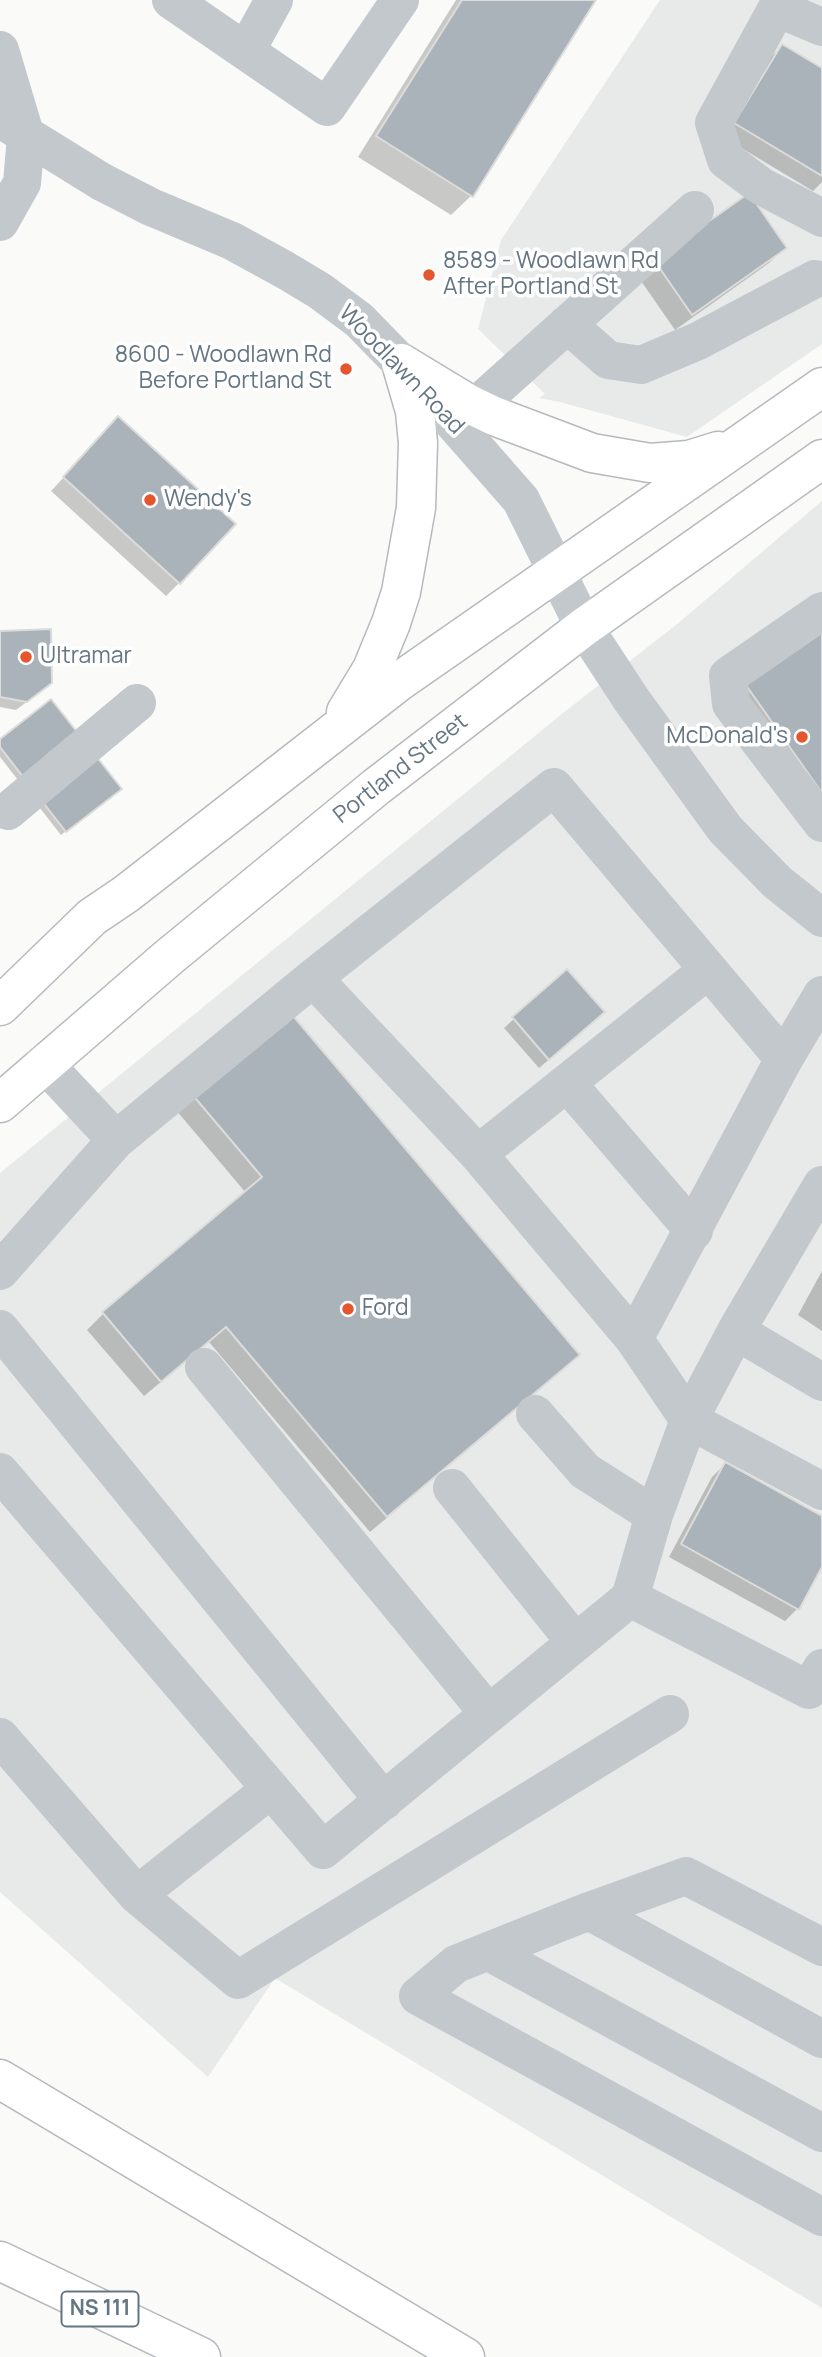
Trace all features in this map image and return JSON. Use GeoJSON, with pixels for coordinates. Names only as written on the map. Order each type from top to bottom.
{"type":"FeatureCollection","features":[{"type":"Feature","properties":{"kind":"main road"},"geometry":{"type":"LineString","coordinates":[[401,363],[494,416],[592,453],[650,463],[689,460],[740,444]]}},
{"type":"Feature","properties":{"kind":"main road"},"geometry":{"type":"LineString","coordinates":[[336,729],[372,669],[391,623],[401,592],[416,508],[418,443],[415,411],[401,363]]}},
{"type":"Feature","properties":{"kind":"main road"},"geometry":{"type":"LineString","coordinates":[[0,1006],[92,917],[126,894],[336,729],[822,387]]}},
{"type":"Feature","properties":{"kind":"main road","name":"Portland Street"},"geometry":{"type":"LineString","coordinates":[[0,1103],[44,1063],[376,787],[584,627],[822,459]]}},
{"type":"Feature","properties":{"kind":"main road"},"geometry":{"type":"LineString","coordinates":[[0,2079],[465,2357]]}},
{"type":"Feature","properties":{"kind":"main road","name":"NS 111"},"geometry":{"type":"LineString","coordinates":[[0,2261],[201,2357]]}},
{"type":"Feature","properties":{"kind":"street"},"geometry":{"type":"LineString","coordinates":[[171,0],[327,107],[400,0]]}},
{"type":"Feature","properties":{"kind":"street"},"geometry":{"type":"LineString","coordinates":[[246,51],[274,0]]}},
{"type":"Feature","properties":{"kind":"street"},"geometry":{"type":"LineString","coordinates":[[822,27],[777,8],[714,123],[726,160],[761,186],[822,218]]}},
{"type":"Feature","properties":{"kind":"street"},"geometry":{"type":"LineString","coordinates":[[0,50],[9,135],[22,183],[0,222]]}},
{"type":"Feature","properties":{"kind":"street","name":"Woodlawn Road"},"geometry":{"type":"LineString","coordinates":[[9,135],[139,201],[232,242],[320,291],[359,320],[401,363],[521,500],[584,627],[631,699],[725,829],[778,881],[822,918]]}},
{"type":"Feature","properties":{"kind":"street"},"geometry":{"type":"LineString","coordinates":[[475,407],[695,210]]}},
{"type":"Feature","properties":{"kind":"street"},"geometry":{"type":"LineString","coordinates":[[567,324],[608,360],[641,365],[698,341],[815,279]]}},
{"type":"Feature","properties":{"kind":"street"},"geometry":{"type":"LineString","coordinates":[[822,611],[728,676],[731,704],[822,823]]}},
{"type":"Feature","properties":{"kind":"street"},"geometry":{"type":"LineString","coordinates":[[8,811],[137,702]]}},
{"type":"Feature","properties":{"kind":"street"},"geometry":{"type":"LineString","coordinates":[[0,1271],[116,1140],[313,978],[554,787],[784,1059]]}},
{"type":"Feature","properties":{"kind":"street"},"geometry":{"type":"LineString","coordinates":[[478,1154],[708,970]]}},
{"type":"Feature","properties":{"kind":"street"},"geometry":{"type":"LineString","coordinates":[[313,978],[478,1154],[634,1339],[689,1420],[822,1491]]}},
{"type":"Feature","properties":{"kind":"street"},"geometry":{"type":"LineString","coordinates":[[634,1339],[784,1059],[822,995]]}},
{"type":"Feature","properties":{"kind":"street"},"geometry":{"type":"LineString","coordinates":[[44,1063],[116,1140]]}},
{"type":"Feature","properties":{"kind":"street"},"geometry":{"type":"LineString","coordinates":[[567,1083],[694,1231]]}},
{"type":"Feature","properties":{"kind":"street"},"geometry":{"type":"LineString","coordinates":[[0,1472],[323,1850],[630,1598],[654,1515],[689,1420],[736,1331],[822,1185]]}},
{"type":"Feature","properties":{"kind":"street"},"geometry":{"type":"LineString","coordinates":[[0,1329],[384,1801]]}},
{"type":"Feature","properties":{"kind":"street"},"geometry":{"type":"LineString","coordinates":[[736,1331],[822,1382]]}},
{"type":"Feature","properties":{"kind":"street"},"geometry":{"type":"LineString","coordinates":[[204,1367],[489,1714]]}},
{"type":"Feature","properties":{"kind":"street"},"geometry":{"type":"LineString","coordinates":[[536,1413],[585,1471],[654,1515]]}},
{"type":"Feature","properties":{"kind":"street"},"geometry":{"type":"LineString","coordinates":[[452,1488],[575,1642]]}},
{"type":"Feature","properties":{"kind":"street"},"geometry":{"type":"LineString","coordinates":[[630,1598],[809,1690],[822,1668]]}},
{"type":"Feature","properties":{"kind":"street"},"geometry":{"type":"LineString","coordinates":[[0,1737],[137,1895],[238,1980],[670,1714]]}},
{"type":"Feature","properties":{"kind":"street"},"geometry":{"type":"LineString","coordinates":[[137,1895],[271,1789]]}},
{"type":"Feature","properties":{"kind":"street"},"geometry":{"type":"LineString","coordinates":[[822,1947],[687,1876],[589,1911],[456,1964],[418,1996],[822,2217]]}},
{"type":"Feature","properties":{"kind":"street"},"geometry":{"type":"LineString","coordinates":[[589,1911],[822,2039]]}},
{"type":"Feature","properties":{"kind":"street"},"geometry":{"type":"LineString","coordinates":[[489,1952],[822,2133]]}},
{"type":"Feature","properties":{"kind":"shaded area"},"geometry":{"type":"Polygon","coordinates":[[[660,0],[822,0],[822,344],[687,437],[539,398],[545,394],[478,329],[501,240],[660,0]]]}},
{"type":"Feature","properties":{"kind":"shaded area"},"geometry":{"type":"Polygon","coordinates":[[[822,501],[822,2308],[275,1978],[208,2077],[0,1892],[0,1173],[563,713],[676,625],[822,501]]]}},
{"type":"Feature","properties":{"kind":"building"},"geometry":{"type":"Polygon","coordinates":[[[462,0],[596,0],[473,197],[376,136],[462,0]]]}},
{"type":"Feature","properties":{"kind":"building"},"geometry":{"type":"Polygon","coordinates":[[[782,44],[822,68],[822,176],[734,123],[782,44]]]}},
{"type":"Feature","properties":{"kind":"building"},"geometry":{"type":"Polygon","coordinates":[[[749,193],[787,248],[692,315],[654,260],[749,193]]]}},
{"type":"Feature","properties":{"kind":"building","name":"Wendy's"},"geometry":{"type":"Polygon","coordinates":[[[118,416],[236,524],[180,584],[63,477],[118,416]]]}},
{"type":"Feature","properties":{"kind":"building","name":"McDonald's"},"geometry":{"type":"Polygon","coordinates":[[[822,625],[822,793],[743,681],[822,625]]]}},
{"type":"Feature","properties":{"kind":"building","name":"Ultramar"},"geometry":{"type":"Polygon","coordinates":[[[51,629],[52,683],[27,702],[0,697],[0,631],[51,629]]]}},
{"type":"Feature","properties":{"kind":"building"},"geometry":{"type":"Polygon","coordinates":[[[51,699],[122,789],[66,832],[0,747],[0,739],[51,699]]]}},
{"type":"Feature","properties":{"kind":"building"},"geometry":{"type":"Polygon","coordinates":[[[567,969],[605,1012],[549,1060],[512,1017],[567,969]]]}},
{"type":"Feature","properties":{"kind":"building"},"geometry":{"type":"Polygon","coordinates":[[[289,1011],[580,1355],[387,1517],[226,1327],[161,1382],[102,1312],[262,1177],[191,1093],[289,1011]]]}},
{"type":"Feature","properties":{"kind":"building"},"geometry":{"type":"Polygon","coordinates":[[[725,1462],[822,1516],[822,1567],[799,1610],[681,1544],[725,1462]]]}},
{"type":"Feature","properties":{"kind":"place","name":"8589 - Woodlawn Rd After Portland St"},"geometry":{"type":"Point","coordinates":[429,275]}},
{"type":"Feature","properties":{"kind":"place","name":"8600 - Woodlawn Rd Before Portland St"},"geometry":{"type":"Point","coordinates":[346,369]}},
{"type":"Feature","properties":{"kind":"place","name":"Wendy's"},"geometry":{"type":"Point","coordinates":[150,500]}},
{"type":"Feature","properties":{"kind":"place","name":"Ultramar"},"geometry":{"type":"Point","coordinates":[26,657]}},
{"type":"Feature","properties":{"kind":"place","name":"McDonald's"},"geometry":{"type":"Point","coordinates":[802,737]}},
{"type":"Feature","properties":{"kind":"place","name":"Ford"},"geometry":{"type":"Point","coordinates":[348,1309]}}]}
